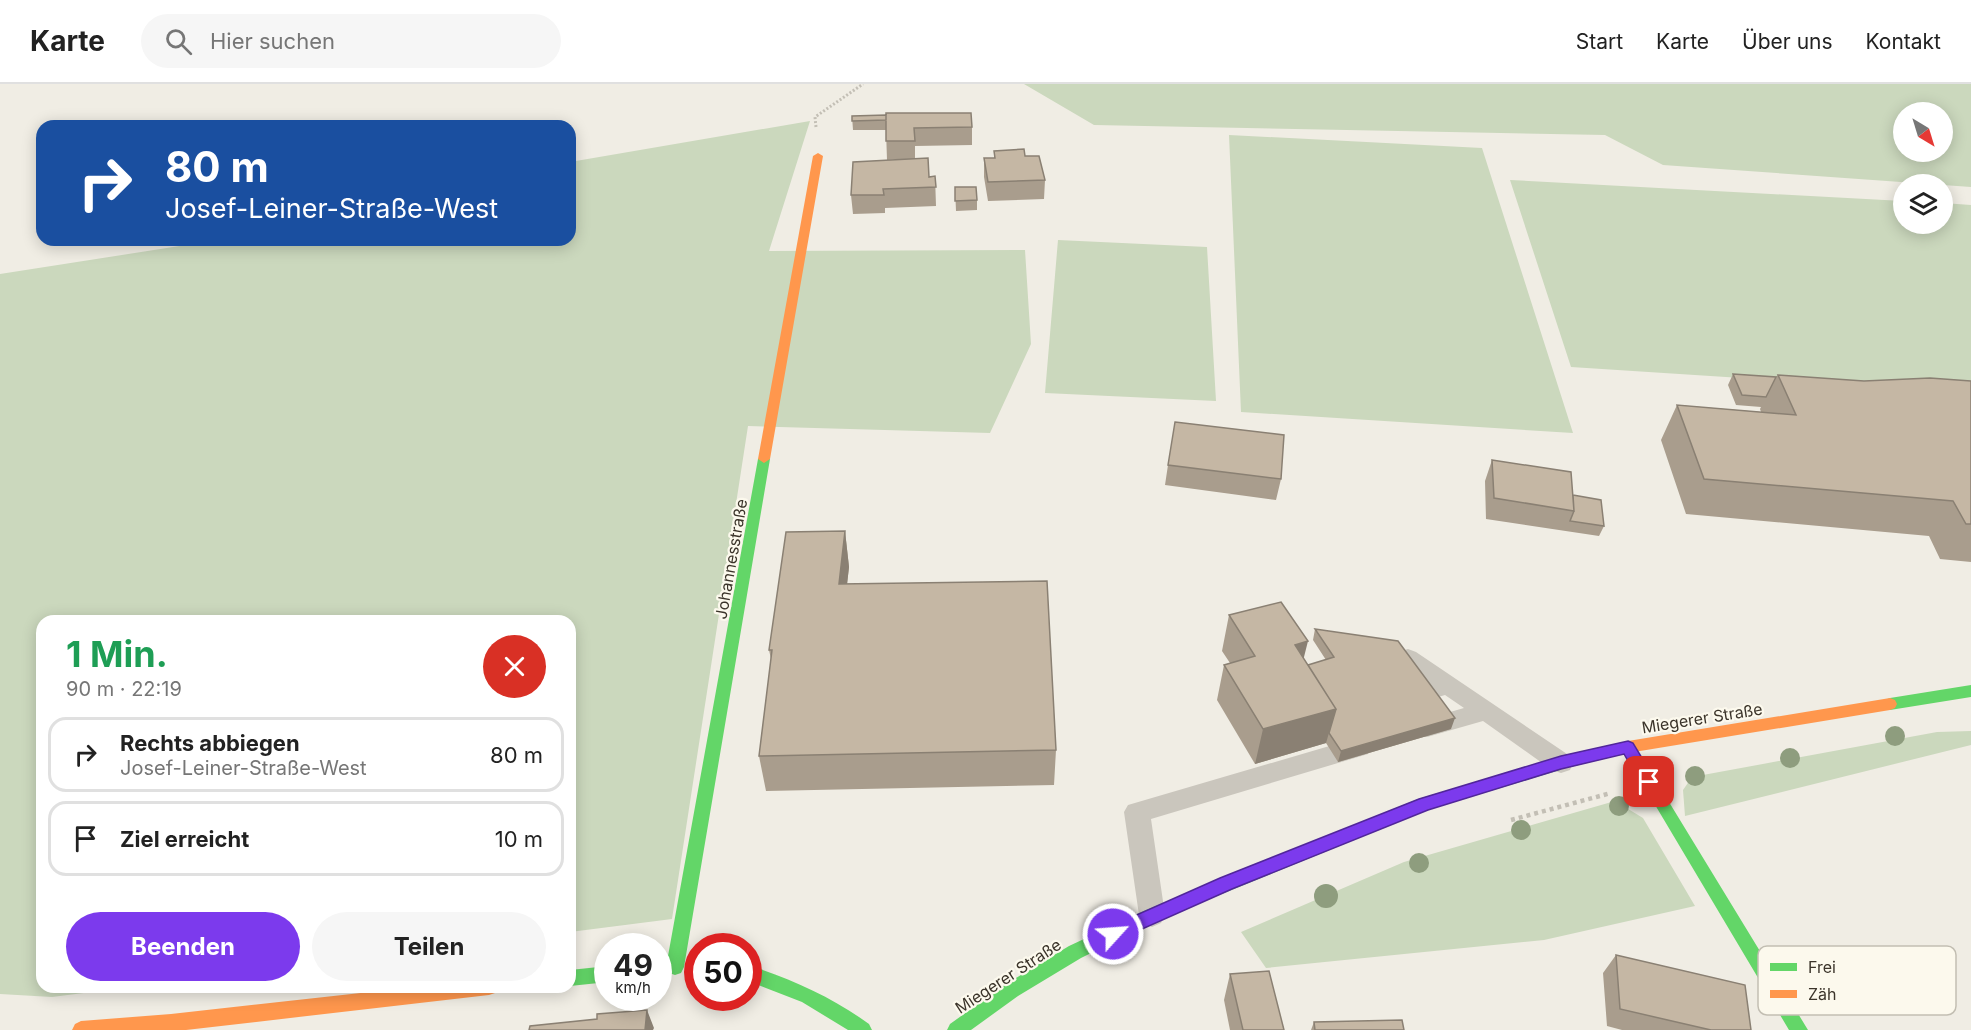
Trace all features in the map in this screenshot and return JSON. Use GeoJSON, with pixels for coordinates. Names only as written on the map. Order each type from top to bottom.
{"type":"FeatureCollection","features":[{"type":"Feature","properties":{"kind":"street","name":"Johannesstraße"},"geometry":{"type":"LineString","coordinates":[[672,967],[681,967],[818,156]]}},
{"type":"Feature","properties":{"kind":"street","name":"Miegerer Straße"},"geometry":{"type":"LineString","coordinates":[[956,1030],[1012,990],[1074,952],[1152,915],[1424,804],[1561,763],[1628,747],[1971,691]]}},
{"type":"Feature","properties":{"kind":"street"},"geometry":{"type":"LineString","coordinates":[[1628,747],[1758,961]]}},
{"type":"Feature","properties":{"kind":"street"},"geometry":{"type":"LineString","coordinates":[[576,977],[594,975]]}},
{"type":"Feature","properties":{"kind":"street"},"geometry":{"type":"LineString","coordinates":[[762,977],[784,983],[809,996],[863,1030]]}},
{"type":"Feature","properties":{"kind":"street"},"geometry":{"type":"LineString","coordinates":[[81,1030],[171,1023],[436,993]]}},
{"type":"Feature","properties":{"kind":"street"},"geometry":{"type":"LineString","coordinates":[[1791,1015],[1800,1030]]}},
{"type":"Feature","properties":{"kind":"lane"},"geometry":{"type":"LineString","coordinates":[[1362,670],[1408,658],[1561,763]]}},
{"type":"Feature","properties":{"kind":"lane"},"geometry":{"type":"LineString","coordinates":[[1382,704],[1448,685]]}},
{"type":"Feature","properties":{"kind":"lane"},"geometry":{"type":"LineString","coordinates":[[1152,915],[1137,812],[1374,738],[1486,711]]}},
{"type":"Feature","properties":{"kind":"path"},"geometry":{"type":"LineString","coordinates":[[818,156],[815,117],[863,84]]}},
{"type":"Feature","properties":{"kind":"path"},"geometry":{"type":"LineString","coordinates":[[1503,823],[1649,782]]}},
{"type":"Feature","properties":{"kind":"green space"},"geometry":{"type":"Polygon","coordinates":[[[1024,84],[1971,84],[1971,187],[1953,186],[1953,174],[1893,174],[1893,181],[1663,165],[1605,135],[1094,125],[1024,84]]]}},
{"type":"Feature","properties":{"kind":"green space"},"geometry":{"type":"Polygon","coordinates":[[[810,121],[769,251],[1025,250],[1031,344],[990,433],[748,426],[672,919],[576,931],[576,615],[36,615],[36,993],[84,993],[52,997],[0,994],[0,274],[180,246],[576,246],[576,161],[810,121]]]}},
{"type":"Feature","properties":{"kind":"green space"},"geometry":{"type":"Polygon","coordinates":[[[1229,135],[1482,148],[1573,433],[1241,412],[1229,135]]]}},
{"type":"Feature","properties":{"kind":"green space"},"geometry":{"type":"Polygon","coordinates":[[[1510,180],[1893,200],[1893,234],[1953,234],[1953,204],[1971,205],[1971,393],[1571,367],[1510,180]]]}},
{"type":"Feature","properties":{"kind":"green space"},"geometry":{"type":"Polygon","coordinates":[[[1058,240],[1207,247],[1216,401],[1045,393],[1058,240]]]}},
{"type":"Feature","properties":{"kind":"green space"},"geometry":{"type":"Polygon","coordinates":[[[1971,731],[1971,745],[1685,816],[1683,790],[1692,777],[1937,732],[1971,731]]]}},
{"type":"Feature","properties":{"kind":"green space"},"geometry":{"type":"Polygon","coordinates":[[[1615,801],[1643,818],[1695,906],[1544,940],[1266,968],[1241,932],[1404,862],[1615,801]]]}},
{"type":"Feature","properties":{"kind":"building"},"geometry":{"type":"Polygon","coordinates":[[[886,113],[971,113],[972,127],[914,128],[915,141],[886,141],[886,113]]]}},
{"type":"Feature","properties":{"kind":"building"},"geometry":{"type":"Polygon","coordinates":[[[886,115],[886,120],[852,121],[852,116],[886,115]]]}},
{"type":"Feature","properties":{"kind":"building"},"geometry":{"type":"Polygon","coordinates":[[[1024,149],[1025,156],[1039,156],[1045,180],[988,182],[984,158],[995,158],[994,151],[1024,149]]]}},
{"type":"Feature","properties":{"kind":"building"},"geometry":{"type":"Polygon","coordinates":[[[928,158],[929,177],[935,176],[936,187],[883,189],[884,195],[851,195],[853,162],[928,158]]]}},
{"type":"Feature","properties":{"kind":"building"},"geometry":{"type":"Polygon","coordinates":[[[955,187],[976,187],[977,200],[955,201],[955,187]]]}},
{"type":"Feature","properties":{"kind":"building"},"geometry":{"type":"Polygon","coordinates":[[[1733,374],[1776,377],[1766,397],[1742,395],[1733,374]]]}},
{"type":"Feature","properties":{"kind":"building"},"geometry":{"type":"Polygon","coordinates":[[[1778,375],[1864,381],[1930,378],[1971,381],[1971,524],[1966,524],[1953,501],[1704,479],[1677,405],[1796,415],[1778,375]]]}},
{"type":"Feature","properties":{"kind":"building"},"geometry":{"type":"Polygon","coordinates":[[[1175,422],[1284,435],[1281,479],[1168,465],[1175,422]]]}},
{"type":"Feature","properties":{"kind":"building"},"geometry":{"type":"Polygon","coordinates":[[[1492,460],[1571,472],[1574,511],[1494,498],[1492,460]]]}},
{"type":"Feature","properties":{"kind":"building"},"geometry":{"type":"Polygon","coordinates":[[[1573,495],[1601,500],[1604,526],[1570,521],[1574,511],[1573,495]]]}},
{"type":"Feature","properties":{"kind":"building"},"geometry":{"type":"Polygon","coordinates":[[[845,531],[839,584],[1047,581],[1056,750],[759,756],[772,650],[769,650],[786,532],[845,531]]]}},
{"type":"Feature","properties":{"kind":"building"},"geometry":{"type":"Polygon","coordinates":[[[1281,602],[1308,641],[1295,645],[1336,709],[1263,729],[1224,665],[1255,656],[1229,615],[1281,602]]]}},
{"type":"Feature","properties":{"kind":"building"},"geometry":{"type":"Polygon","coordinates":[[[1315,629],[1398,641],[1455,718],[1341,751],[1329,733],[1336,709],[1308,665],[1334,657],[1315,629]]]}},
{"type":"Feature","properties":{"kind":"building"},"geometry":{"type":"Polygon","coordinates":[[[1616,955],[1745,985],[1751,1030],[1711,1030],[1620,1009],[1616,955]]]}},
{"type":"Feature","properties":{"kind":"building"},"geometry":{"type":"Polygon","coordinates":[[[1269,971],[1284,1030],[1243,1030],[1230,974],[1269,971]]]}},
{"type":"Feature","properties":{"kind":"building"},"geometry":{"type":"Polygon","coordinates":[[[647,1011],[645,1030],[529,1030],[530,1026],[597,1019],[597,1014],[647,1011]]]}},
{"type":"Feature","properties":{"kind":"building"},"geometry":{"type":"Polygon","coordinates":[[[1402,1020],[1404,1030],[1315,1030],[1314,1022],[1402,1020]]]}},
{"type":"Feature","properties":{"kind":"traffic: fast"},"geometry":{"type":"LineString","coordinates":[[675,967],[764,459]]}},
{"type":"Feature","properties":{"kind":"traffic: fast"},"geometry":{"type":"LineString","coordinates":[[1890,704],[1971,691]]}},
{"type":"Feature","properties":{"kind":"traffic: fast"},"geometry":{"type":"LineString","coordinates":[[1628,747],[1758,962]]}},
{"type":"Feature","properties":{"kind":"traffic: fast"},"geometry":{"type":"LineString","coordinates":[[956,1030],[1012,990],[1075,952],[1152,915],[1424,804],[1554,765]]}},
{"type":"Feature","properties":{"kind":"traffic: fast"},"geometry":{"type":"LineString","coordinates":[[576,977],[594,975]]}},
{"type":"Feature","properties":{"kind":"traffic: fast"},"geometry":{"type":"LineString","coordinates":[[762,978],[808,996],[863,1030]]}},
{"type":"Feature","properties":{"kind":"traffic: fast"},"geometry":{"type":"LineString","coordinates":[[1790,1015],[1799,1030]]}},
{"type":"Feature","properties":{"kind":"traffic: slow"},"geometry":{"type":"LineString","coordinates":[[764,459],[818,156]]}},
{"type":"Feature","properties":{"kind":"traffic: slow"},"geometry":{"type":"LineString","coordinates":[[1554,765],[1628,747],[1890,704]]}},
{"type":"Feature","properties":{"kind":"traffic: slow"},"geometry":{"type":"LineString","coordinates":[[81,1030],[171,1023],[436,993]]}},
{"type":"Feature","properties":{"kind":"route"},"geometry":{"type":"LineString","coordinates":[[1113,934],[1226,884],[1424,804],[1561,763],[1628,747],[1649,782]]}}]}
